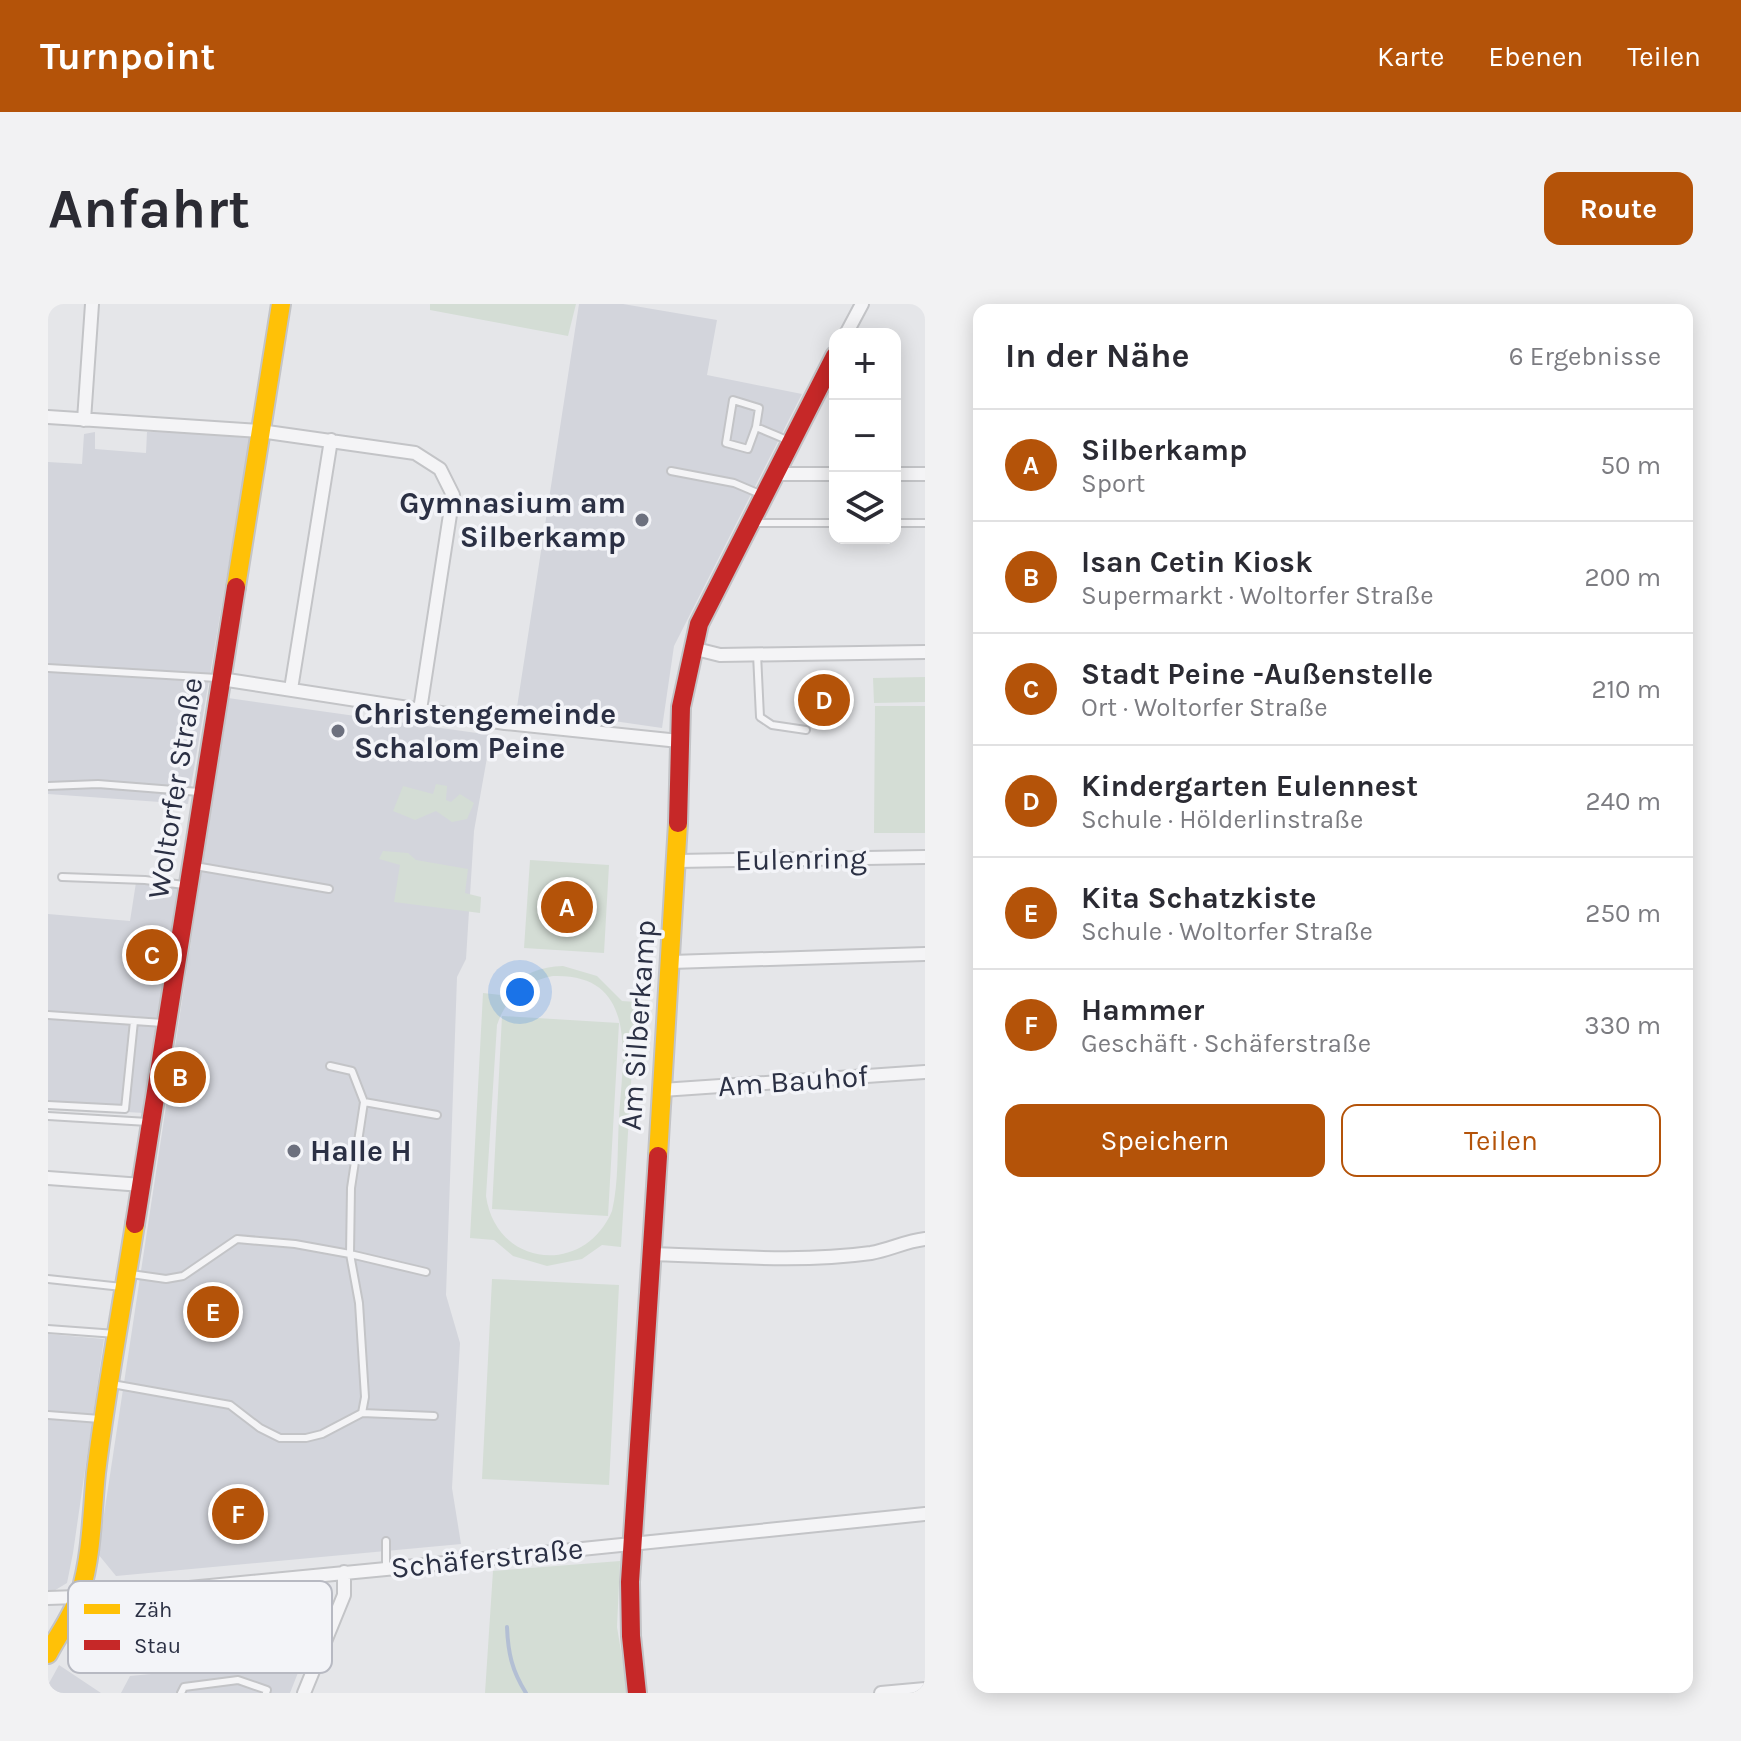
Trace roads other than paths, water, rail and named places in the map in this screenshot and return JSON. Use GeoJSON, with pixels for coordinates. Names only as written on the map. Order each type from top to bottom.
{"type":"FeatureCollection","features":[{"type":"Feature","properties":{"kind":"street"},"geometry":{"type":"LineString","coordinates":[[84,420],[92,304]]}},
{"type":"Feature","properties":{"kind":"street","name":"Woltorfer Straße"},"geometry":{"type":"LineString","coordinates":[[82,1581],[93,1524],[104,1419],[281,304]]}},
{"type":"Feature","properties":{"kind":"street"},"geometry":{"type":"LineString","coordinates":[[849,328],[862,304]]}},
{"type":"Feature","properties":{"kind":"street","name":"Am Silberkamp"},"geometry":{"type":"LineString","coordinates":[[637,1693],[631,1636],[633,1544],[677,861],[681,707],[692,648],[707,605],[829,368]]}},
{"type":"Feature","properties":{"kind":"street"},"geometry":{"type":"LineString","coordinates":[[48,417],[260,431],[331,440],[415,453],[440,469],[453,495],[420,710]]}},
{"type":"Feature","properties":{"kind":"street"},"geometry":{"type":"LineString","coordinates":[[291,689],[331,440]]}},
{"type":"Feature","properties":{"kind":"street"},"geometry":{"type":"LineString","coordinates":[[774,474],[829,474]]}},
{"type":"Feature","properties":{"kind":"street"},"geometry":{"type":"LineString","coordinates":[[901,474],[925,474]]}},
{"type":"Feature","properties":{"kind":"street"},"geometry":{"type":"LineString","coordinates":[[692,648],[720,655],[925,652]]}},
{"type":"Feature","properties":{"kind":"street"},"geometry":{"type":"LineString","coordinates":[[221,679],[505,723],[679,741]]}},
{"type":"Feature","properties":{"kind":"street","name":"Eulenring"},"geometry":{"type":"LineString","coordinates":[[677,861],[925,857]]}},
{"type":"Feature","properties":{"kind":"street"},"geometry":{"type":"LineString","coordinates":[[671,962],[925,954]]}},
{"type":"Feature","properties":{"kind":"street","name":"Am Bauhof"},"geometry":{"type":"LineString","coordinates":[[662,1090],[925,1072]]}},
{"type":"Feature","properties":{"kind":"street"},"geometry":{"type":"LineString","coordinates":[[48,1178],[142,1185]]}},
{"type":"Feature","properties":{"kind":"street"},"geometry":{"type":"LineString","coordinates":[[652,1254],[781,1258],[872,1253],[925,1239]]}},
{"type":"Feature","properties":{"kind":"street","name":"Schäferstraße"},"geometry":{"type":"LineString","coordinates":[[252,1581],[925,1514]]}},
{"type":"Feature","properties":{"kind":"street"},"geometry":{"type":"LineString","coordinates":[[332,1624],[344,1595],[344,1572]]}},
{"type":"Feature","properties":{"kind":"street","name":"Schäferstraße"},"geometry":{"type":"LineString","coordinates":[[48,1598],[68,1597]]}},
{"type":"Feature","properties":{"kind":"street","name":"Woltorfer Straße"},"geometry":{"type":"LineString","coordinates":[[48,1654],[68,1617]]}},
{"type":"Feature","properties":{"kind":"street"},"geometry":{"type":"LineString","coordinates":[[304,1693],[312,1673]]}},
{"type":"Feature","properties":{"kind":"street"},"geometry":{"type":"LineString","coordinates":[[881,1693],[925,1689]]}},
{"type":"Feature","properties":{"kind":"lane"},"geometry":{"type":"LineString","coordinates":[[733,400],[759,408],[756,427],[748,449],[726,443],[733,400]]}},
{"type":"Feature","properties":{"kind":"lane"},"geometry":{"type":"LineString","coordinates":[[756,427],[791,441]]}},
{"type":"Feature","properties":{"kind":"lane"},"geometry":{"type":"LineString","coordinates":[[671,471],[734,483],[763,496]]}},
{"type":"Feature","properties":{"kind":"lane"},"geometry":{"type":"LineString","coordinates":[[749,523],[829,523]]}},
{"type":"Feature","properties":{"kind":"lane"},"geometry":{"type":"LineString","coordinates":[[901,523],[925,523]]}},
{"type":"Feature","properties":{"kind":"lane"},"geometry":{"type":"LineString","coordinates":[[757,654],[760,717],[772,725],[806,730]]}},
{"type":"Feature","properties":{"kind":"lane"},"geometry":{"type":"LineString","coordinates":[[48,668],[221,679]]}},
{"type":"Feature","properties":{"kind":"lane"},"geometry":{"type":"LineString","coordinates":[[48,786],[98,784],[203,792]]}},
{"type":"Feature","properties":{"kind":"lane"},"geometry":{"type":"LineString","coordinates":[[191,866],[329,889]]}},
{"type":"Feature","properties":{"kind":"lane"},"geometry":{"type":"LineString","coordinates":[[62,877],[188,885]]}},
{"type":"Feature","properties":{"kind":"lane"},"geometry":{"type":"LineString","coordinates":[[48,1015],[166,1024]]}},
{"type":"Feature","properties":{"kind":"lane"},"geometry":{"type":"LineString","coordinates":[[48,1105],[125,1109],[134,1021]]}},
{"type":"Feature","properties":{"kind":"lane"},"geometry":{"type":"LineString","coordinates":[[330,1066],[352,1071],[364,1102],[351,1188],[350,1254],[359,1303],[365,1397],[362,1413]]}},
{"type":"Feature","properties":{"kind":"lane"},"geometry":{"type":"LineString","coordinates":[[364,1102],[437,1115]]}},
{"type":"Feature","properties":{"kind":"lane"},"geometry":{"type":"LineString","coordinates":[[48,1116],[151,1122]]}},
{"type":"Feature","properties":{"kind":"lane"},"geometry":{"type":"LineString","coordinates":[[48,1279],[126,1280],[183,1276],[237,1239],[295,1244],[426,1272]]}},
{"type":"Feature","properties":{"kind":"lane"},"geometry":{"type":"LineString","coordinates":[[48,1329],[118,1334]]}},
{"type":"Feature","properties":{"kind":"lane"},"geometry":{"type":"LineString","coordinates":[[110,1384],[230,1405],[260,1428],[280,1438],[306,1438],[322,1434],[362,1413],[434,1416]]}},
{"type":"Feature","properties":{"kind":"lane"},"geometry":{"type":"LineString","coordinates":[[48,1415],[104,1419]]}},
{"type":"Feature","properties":{"kind":"lane"},"geometry":{"type":"LineString","coordinates":[[386,1541],[386,1569]]}},
{"type":"Feature","properties":{"kind":"lane"},"geometry":{"type":"LineString","coordinates":[[181,1693],[184,1687],[238,1680],[267,1690],[266,1693]]}},
{"type":"Feature","properties":{"kind":"waterway"},"geometry":{"type":"LineString","coordinates":[[507,1627],[512,1662],[526,1693]]}},
{"type":"Feature","properties":{"kind":"place","name":"Gymnasium am Silberkamp"},"geometry":{"type":"Point","coordinates":[642,520]}},
{"type":"Feature","properties":{"kind":"place","name":"Kindergarten Eulennest"},"geometry":{"type":"Point","coordinates":[824,700]}},
{"type":"Feature","properties":{"kind":"place","name":"Christengemeinde Schalom Peine"},"geometry":{"type":"Point","coordinates":[338,731]}},
{"type":"Feature","properties":{"kind":"place","name":"Silberkamp"},"geometry":{"type":"Point","coordinates":[567,907]}},
{"type":"Feature","properties":{"kind":"place","name":"Stadt Peine -Außenstelle"},"geometry":{"type":"Point","coordinates":[152,955]}},
{"type":"Feature","properties":{"kind":"place","name":"Isan Cetin Kiosk"},"geometry":{"type":"Point","coordinates":[180,1077]}},
{"type":"Feature","properties":{"kind":"place","name":"Halle H"},"geometry":{"type":"Point","coordinates":[294,1151]}},
{"type":"Feature","properties":{"kind":"place","name":"Kita Schatzkiste"},"geometry":{"type":"Point","coordinates":[213,1312]}},
{"type":"Feature","properties":{"kind":"place","name":"Hammer"},"geometry":{"type":"Point","coordinates":[238,1514]}}]}
